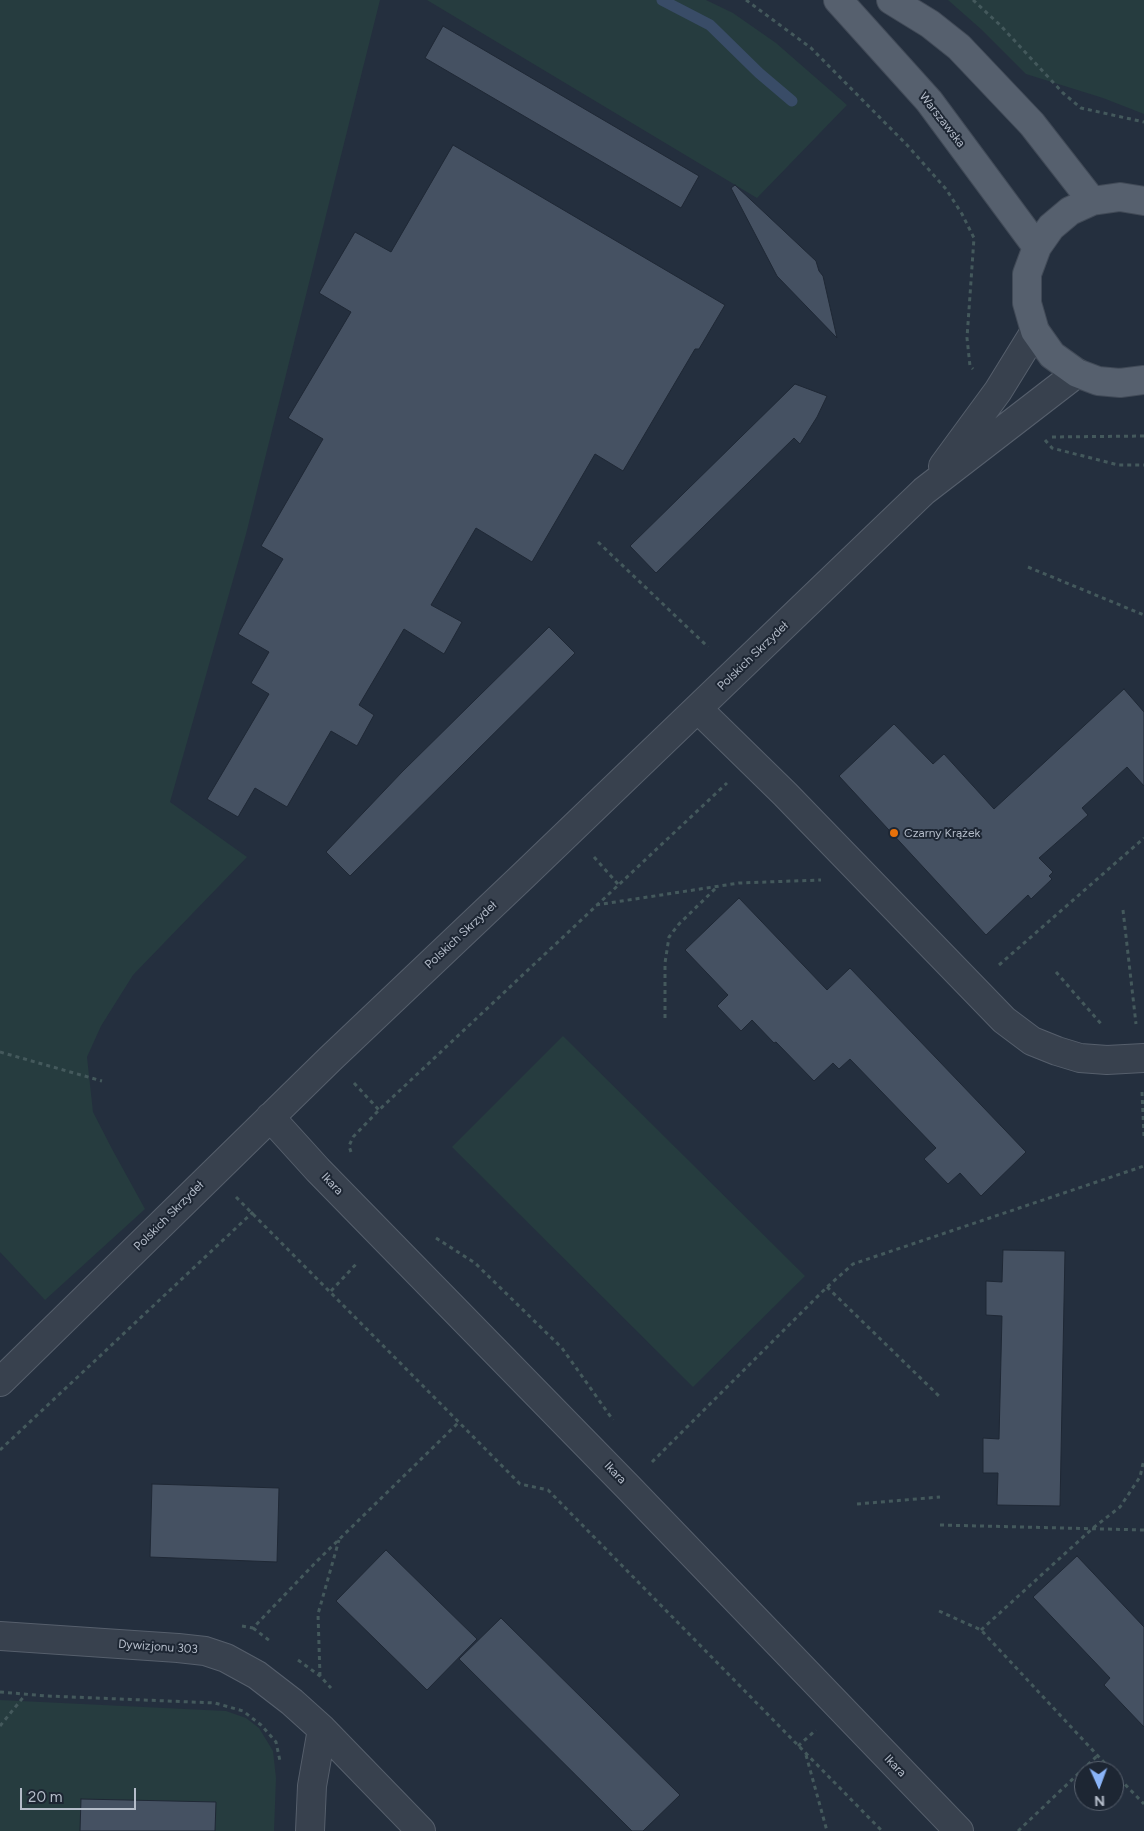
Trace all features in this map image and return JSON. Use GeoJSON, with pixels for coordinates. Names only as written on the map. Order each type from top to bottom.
{"type":"FeatureCollection","features":[{"type":"Feature","properties":{"kind":"main road","name":"Warszawska"},"geometry":{"type":"LineString","coordinates":[[838,0],[929,101],[1037,247]]}},
{"type":"Feature","properties":{"kind":"main road"},"geometry":{"type":"LineString","coordinates":[[891,0],[930,24],[959,47],[1032,124],[1092,201]]}},
{"type":"Feature","properties":{"kind":"main road"},"geometry":{"type":"LineString","coordinates":[[1144,201],[1120,197],[1092,201],[1070,211],[1051,227],[1037,247],[1027,274],[1027,303],[1035,330],[1052,355],[1077,373],[1098,381],[1120,383],[1144,380]]}},
{"type":"Feature","properties":{"kind":"street","name":"Polskich Skrzydeł"},"geometry":{"type":"LineString","coordinates":[[924,492],[998,391],[1035,330]]}},
{"type":"Feature","properties":{"kind":"street","name":"Polskich Skrzydeł"},"geometry":{"type":"LineString","coordinates":[[0,1382],[270,1117],[924,492],[1077,373]]}},
{"type":"Feature","properties":{"kind":"street"},"geometry":{"type":"LineString","coordinates":[[698,709],[785,794],[1004,1020],[1032,1041],[1057,1052],[1080,1058],[1106,1060],[1144,1058]]}},
{"type":"Feature","properties":{"kind":"street","name":"Ikara"},"geometry":{"type":"LineString","coordinates":[[270,1117],[324,1176],[620,1479],[958,1831]]}},
{"type":"Feature","properties":{"kind":"street","name":"Dywizjonu 303"},"geometry":{"type":"LineString","coordinates":[[0,1636],[205,1651],[226,1658],[257,1674],[292,1702],[322,1729],[420,1831]]}},
{"type":"Feature","properties":{"kind":"street"},"geometry":{"type":"LineString","coordinates":[[310,1831],[312,1786],[322,1729]]}},
{"type":"Feature","properties":{"kind":"path"},"geometry":{"type":"LineString","coordinates":[[746,0],[811,48],[907,145],[946,189],[974,238],[967,338],[970,366],[998,391]]}},
{"type":"Feature","properties":{"kind":"path"},"geometry":{"type":"LineString","coordinates":[[973,0],[1000,25],[1063,93],[1081,108],[1144,122]]}},
{"type":"Feature","properties":{"kind":"path"},"geometry":{"type":"LineString","coordinates":[[1144,436],[1043,437],[1052,448],[1118,465],[1144,465]]}},
{"type":"Feature","properties":{"kind":"path"},"geometry":{"type":"LineString","coordinates":[[598,542],[708,647]]}},
{"type":"Feature","properties":{"kind":"path"},"geometry":{"type":"LineString","coordinates":[[1028,567],[1144,615]]}},
{"type":"Feature","properties":{"kind":"path"},"geometry":{"type":"LineString","coordinates":[[352,1155],[349,1146],[353,1137],[379,1110],[618,884],[751,762]]}},
{"type":"Feature","properties":{"kind":"path"},"geometry":{"type":"LineString","coordinates":[[996,967],[1144,838]]}},
{"type":"Feature","properties":{"kind":"path"},"geometry":{"type":"LineString","coordinates":[[590,852],[618,884]]}},
{"type":"Feature","properties":{"kind":"path"},"geometry":{"type":"LineString","coordinates":[[596,905],[739,883],[828,880],[821,872]]}},
{"type":"Feature","properties":{"kind":"path"},"geometry":{"type":"LineString","coordinates":[[665,1018],[665,963],[669,937],[679,924],[719,886]]}},
{"type":"Feature","properties":{"kind":"path"},"geometry":{"type":"LineString","coordinates":[[1056,972],[1107,1030]]}},
{"type":"Feature","properties":{"kind":"path"},"geometry":{"type":"LineString","coordinates":[[0,1052],[102,1081]]}},
{"type":"Feature","properties":{"kind":"path"},"geometry":{"type":"LineString","coordinates":[[647,1467],[827,1287],[853,1264],[1144,1166]]}},
{"type":"Feature","properties":{"kind":"path"},"geometry":{"type":"LineString","coordinates":[[213,1173],[520,1484],[548,1490],[882,1831]]}},
{"type":"Feature","properties":{"kind":"path"},"geometry":{"type":"LineString","coordinates":[[0,1450],[253,1212]]}},
{"type":"Feature","properties":{"kind":"path"},"geometry":{"type":"LineString","coordinates":[[429,1234],[475,1263],[562,1348],[619,1427]]}},
{"type":"Feature","properties":{"kind":"path"},"geometry":{"type":"LineString","coordinates":[[827,1287],[941,1398]]}},
{"type":"Feature","properties":{"kind":"path"},"geometry":{"type":"LineString","coordinates":[[237,1625],[252,1628],[339,1539],[459,1422]]}},
{"type":"Feature","properties":{"kind":"path"},"geometry":{"type":"LineString","coordinates":[[981,1630],[1093,1528],[1120,1507],[1140,1477],[1144,1459]]}},
{"type":"Feature","properties":{"kind":"path"},"geometry":{"type":"LineString","coordinates":[[857,1504],[940,1497]]}},
{"type":"Feature","properties":{"kind":"path"},"geometry":{"type":"LineString","coordinates":[[940,1525],[1144,1530]]}},
{"type":"Feature","properties":{"kind":"path"},"geometry":{"type":"LineString","coordinates":[[322,1729],[318,1614],[339,1539]]}},
{"type":"Feature","properties":{"kind":"path"},"geometry":{"type":"LineString","coordinates":[[939,1611],[981,1630],[1102,1761]]}},
{"type":"Feature","properties":{"kind":"path"},"geometry":{"type":"LineString","coordinates":[[0,1692],[215,1703],[243,1711],[261,1725],[276,1742],[280,1766]]}},
{"type":"Feature","properties":{"kind":"path"},"geometry":{"type":"LineString","coordinates":[[0,1726],[25,1694]]}},
{"type":"Feature","properties":{"kind":"path"},"geometry":{"type":"LineString","coordinates":[[806,1754],[827,1831]]}},
{"type":"Feature","properties":{"kind":"path"},"geometry":{"type":"LineString","coordinates":[[1018,1831],[1097,1756]]}},
{"type":"Feature","properties":{"kind":"path"},"geometry":{"type":"LineString","coordinates":[[1124,1783],[1144,1804]]}},
{"type":"Feature","properties":{"kind":"green space"},"geometry":{"type":"Polygon","coordinates":[[[0,0],[380,0],[246,534],[170,802],[247,857],[133,975],[101,1026],[87,1057],[93,1112],[145,1209],[45,1300],[0,1252],[0,0]]]}},
{"type":"Feature","properties":{"kind":"green space"},"geometry":{"type":"Polygon","coordinates":[[[427,0],[706,0],[733,13],[776,43],[847,105],[757,198],[427,0]]]}},
{"type":"Feature","properties":{"kind":"green space"},"geometry":{"type":"Polygon","coordinates":[[[948,0],[1144,0],[1144,114],[1103,98],[1026,74],[982,30],[948,0]]]}},
{"type":"Feature","properties":{"kind":"green space"},"geometry":{"type":"Polygon","coordinates":[[[563,1036],[805,1276],[693,1387],[452,1147],[563,1036]]]}},
{"type":"Feature","properties":{"kind":"green space"},"geometry":{"type":"Polygon","coordinates":[[[0,1700],[226,1711],[246,1718],[259,1728],[273,1751],[276,1778],[274,1831],[0,1831],[0,1700]]]}},
{"type":"Feature","properties":{"kind":"building"},"geometry":{"type":"Polygon","coordinates":[[[443,26],[699,176],[681,208],[425,58],[443,26]]]}},
{"type":"Feature","properties":{"kind":"building"},"geometry":{"type":"Polygon","coordinates":[[[453,145],[725,305],[699,349],[695,349],[623,471],[595,454],[532,562],[476,528],[431,605],[462,622],[444,654],[404,629],[359,705],[374,715],[357,746],[331,731],[287,807],[255,788],[238,817],[207,799],[269,694],[251,683],[269,652],[238,634],[283,559],[261,546],[323,439],[288,418],[351,312],[319,293],[355,232],[391,252],[453,145]]]}},
{"type":"Feature","properties":{"kind":"building"},"geometry":{"type":"Polygon","coordinates":[[[735,185],[816,261],[819,271],[823,276],[837,338],[777,276],[731,188],[735,185]]]}},
{"type":"Feature","properties":{"kind":"building"},"geometry":{"type":"Polygon","coordinates":[[[795,384],[827,396],[817,417],[800,444],[794,438],[656,573],[630,546],[795,384]]]}},
{"type":"Feature","properties":{"kind":"building"},"geometry":{"type":"Polygon","coordinates":[[[549,627],[575,653],[350,876],[326,852],[402,772],[549,627]]]}},
{"type":"Feature","properties":{"kind":"building"},"geometry":{"type":"Polygon","coordinates":[[[1124,689],[1144,712],[1144,786],[1127,767],[1082,808],[1088,815],[1039,858],[1053,872],[1049,876],[1052,879],[1031,899],[1028,895],[986,935],[839,776],[894,724],[933,764],[944,754],[994,809],[1124,689]]]}},
{"type":"Feature","properties":{"kind":"building"},"geometry":{"type":"Polygon","coordinates":[[[739,898],[827,990],[850,968],[1026,1152],[981,1196],[960,1173],[948,1184],[924,1159],[936,1148],[850,1059],[839,1069],[833,1063],[814,1081],[752,1020],[741,1031],[717,1006],[728,995],[685,950],[739,898]]]}},
{"type":"Feature","properties":{"kind":"building"},"geometry":{"type":"Polygon","coordinates":[[[1003,1250],[1065,1251],[1060,1506],[997,1505],[998,1473],[983,1473],[983,1438],[999,1439],[1002,1316],[986,1315],[986,1281],[1002,1282],[1003,1250]]]}},
{"type":"Feature","properties":{"kind":"building"},"geometry":{"type":"Polygon","coordinates":[[[152,1484],[279,1488],[277,1562],[150,1557],[152,1484]]]}},
{"type":"Feature","properties":{"kind":"building"},"geometry":{"type":"Polygon","coordinates":[[[386,1550],[477,1639],[427,1690],[336,1601],[386,1550]]]}},
{"type":"Feature","properties":{"kind":"building"},"geometry":{"type":"Polygon","coordinates":[[[1077,1556],[1144,1627],[1144,1727],[1104,1685],[1110,1678],[1033,1597],[1077,1556]]]}},
{"type":"Feature","properties":{"kind":"building"},"geometry":{"type":"Polygon","coordinates":[[[501,1618],[680,1795],[643,1831],[632,1831],[459,1659],[501,1618]]]}},
{"type":"Feature","properties":{"kind":"building"},"geometry":{"type":"Polygon","coordinates":[[[81,1799],[216,1802],[215,1831],[80,1831],[81,1799]]]}},
{"type":"Feature","properties":{"kind":"waterway"},"geometry":{"type":"LineString","coordinates":[[662,0],[710,25],[759,73],[792,101]]}},
{"type":"Feature","properties":{"kind":"place","name":"Czarny Krążek"},"geometry":{"type":"Point","coordinates":[894,833]}}]}
